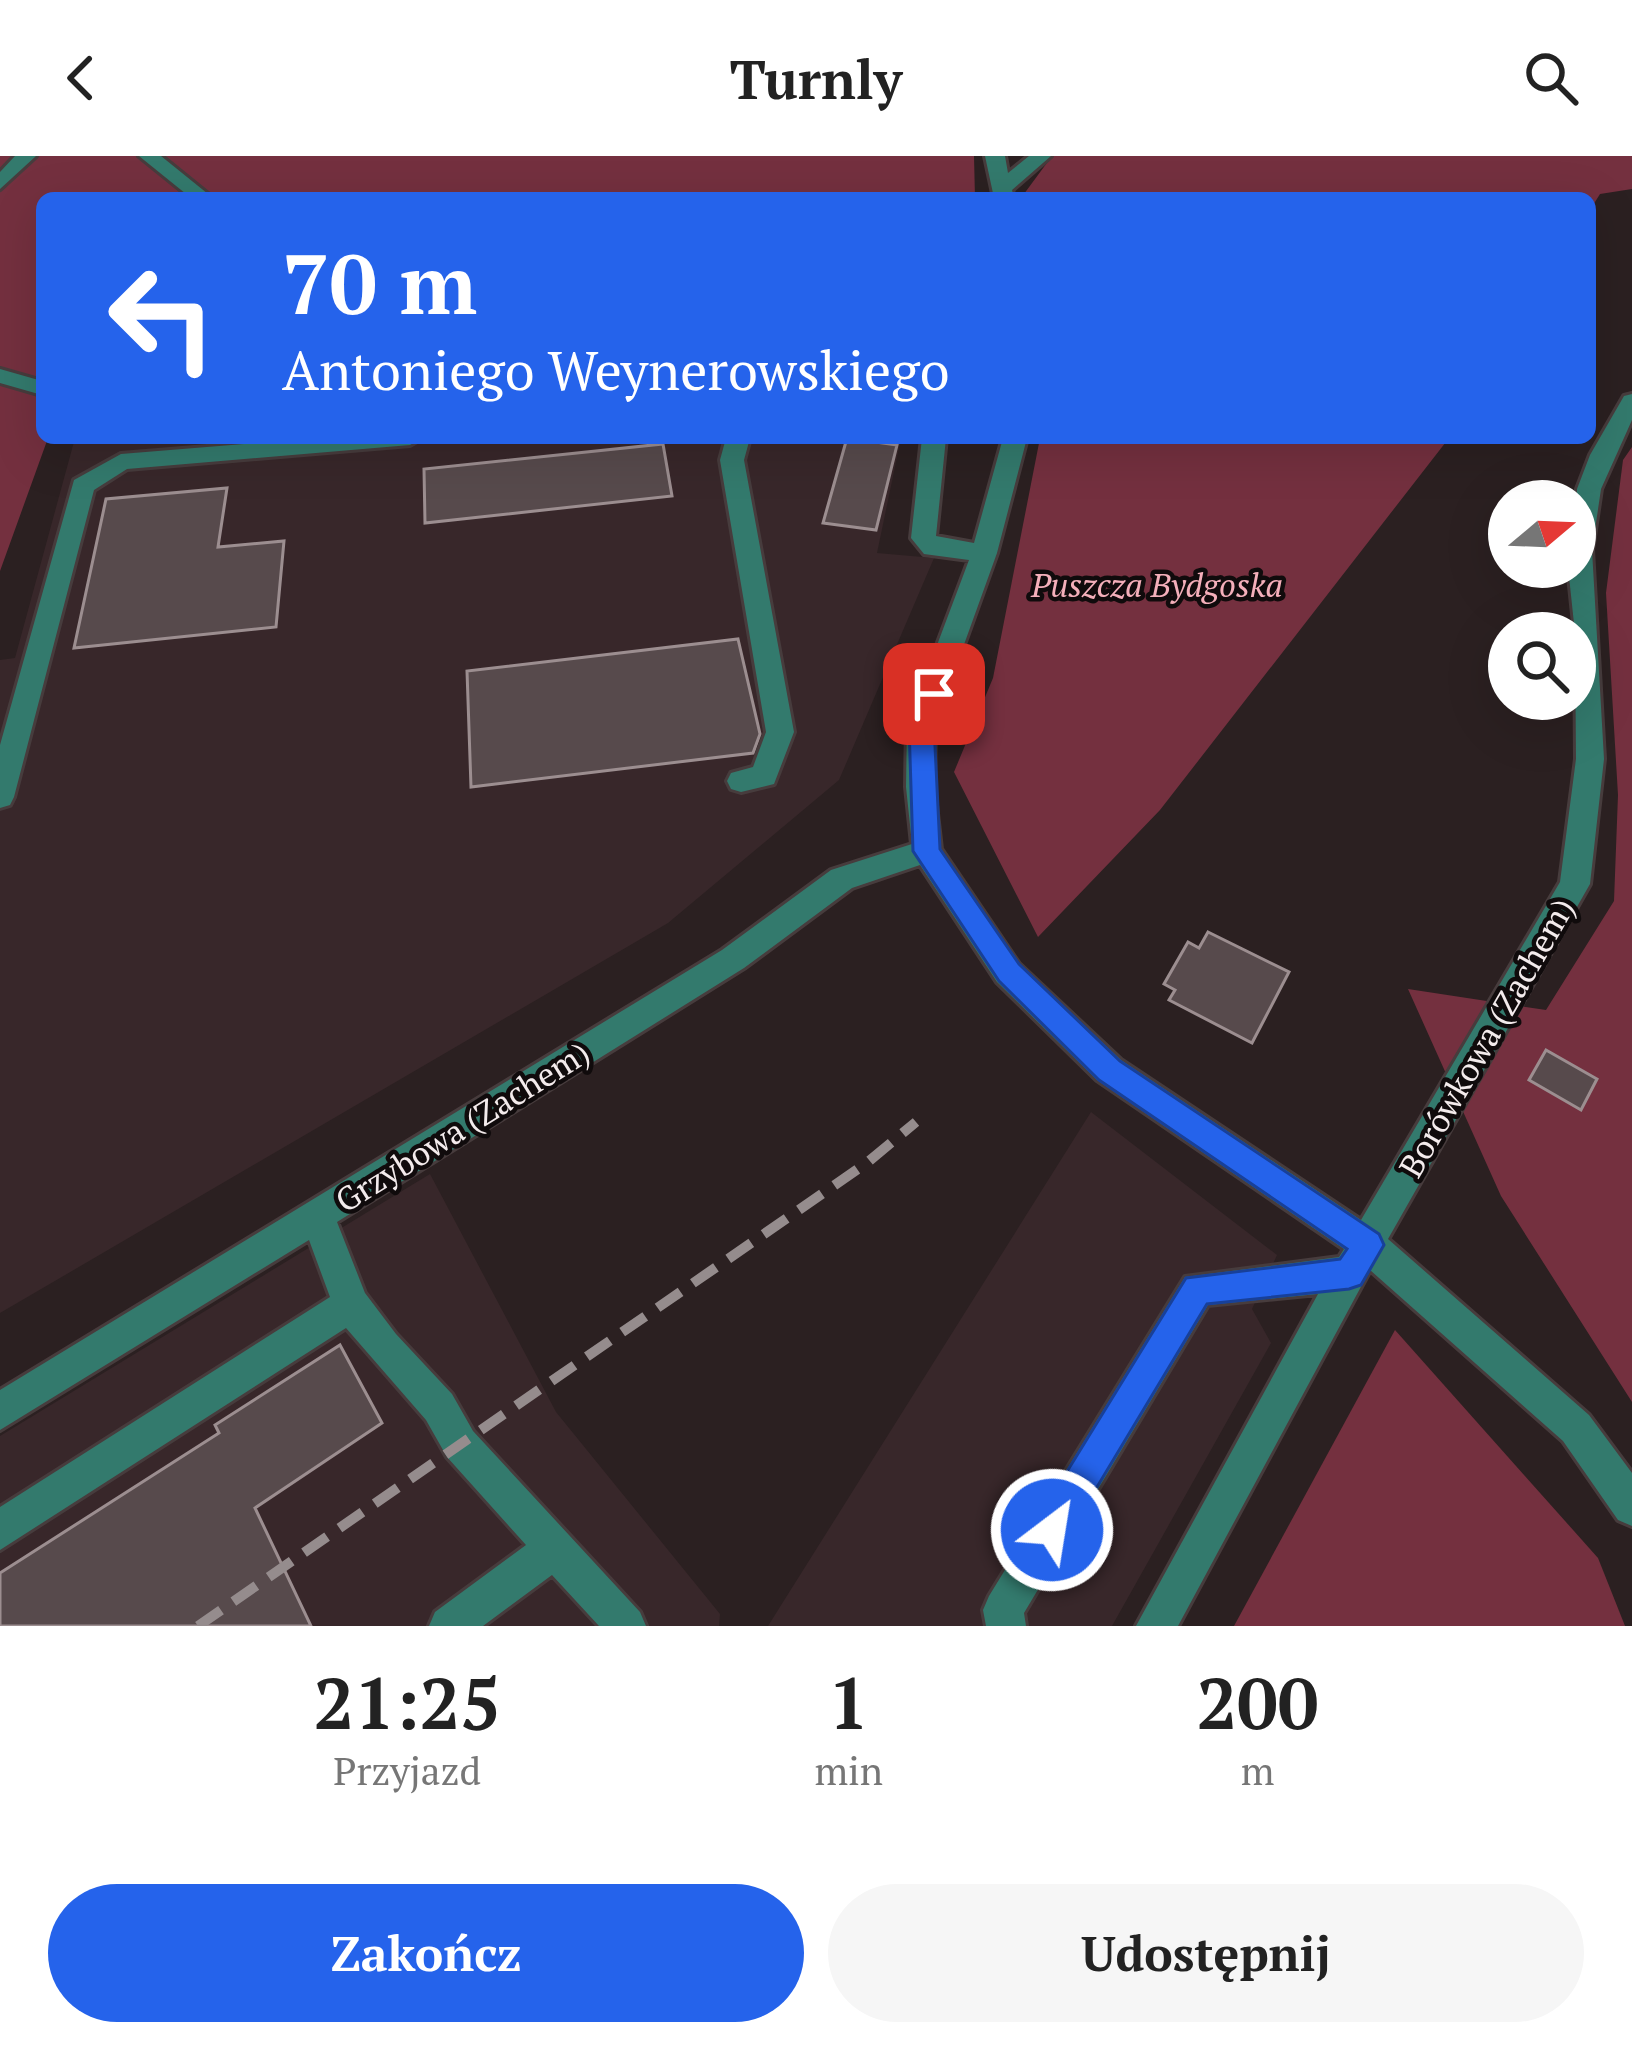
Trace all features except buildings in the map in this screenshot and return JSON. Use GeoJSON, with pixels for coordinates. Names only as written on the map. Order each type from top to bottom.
{"type":"FeatureCollection","features":[{"type":"Feature","properties":{"kind":"street"},"geometry":{"type":"LineString","coordinates":[[0,183],[26,156]]}},
{"type":"Feature","properties":{"kind":"street"},"geometry":{"type":"LineString","coordinates":[[149,156],[195,192]]}},
{"type":"Feature","properties":{"kind":"street"},"geometry":{"type":"LineString","coordinates":[[995,156],[1003,192]]}},
{"type":"Feature","properties":{"kind":"street"},"geometry":{"type":"LineString","coordinates":[[1004,192],[1041,156]]}},
{"type":"Feature","properties":{"kind":"street"},"geometry":{"type":"LineString","coordinates":[[0,376],[36,386]]}},
{"type":"Feature","properties":{"kind":"street","name":"Borówkowa (Zachem)"},"geometry":{"type":"LineString","coordinates":[[1156,1626],[1359,1259],[1575,884],[1593,777],[1579,550],[1582,519],[1589,475],[1632,400]]}},
{"type":"Feature","properties":{"kind":"street"},"geometry":{"type":"LineString","coordinates":[[0,797],[83,486],[99,472],[121,463],[341,444]]}},
{"type":"Feature","properties":{"kind":"street"},"geometry":{"type":"LineString","coordinates":[[736,444],[732,460],[780,732],[764,776],[741,781]]}},
{"type":"Feature","properties":{"kind":"street"},"geometry":{"type":"LineString","coordinates":[[933,444],[922,538],[933,548],[984,553]]}},
{"type":"Feature","properties":{"kind":"street"},"geometry":{"type":"LineString","coordinates":[[1013,444],[984,553],[921,725],[927,851],[1009,973],[1109,1070],[1576,1428],[1632,1506]]}},
{"type":"Feature","properties":{"kind":"street","name":"Grzybowa (Zachem)"},"geometry":{"type":"LineString","coordinates":[[0,1411],[733,959],[842,879],[927,851]]}},
{"type":"Feature","properties":{"kind":"street"},"geometry":{"type":"LineString","coordinates":[[316,1215],[351,1304],[383,1347],[439,1407],[460,1444],[626,1626]]}},
{"type":"Feature","properties":{"kind":"street"},"geometry":{"type":"LineString","coordinates":[[1006,1626],[1003,1610],[1198,1289],[1359,1259]]}},
{"type":"Feature","properties":{"kind":"street"},"geometry":{"type":"LineString","coordinates":[[0,1530],[351,1304]]}},
{"type":"Feature","properties":{"kind":"street"},"geometry":{"type":"LineString","coordinates":[[449,1626],[555,1548]]}},
{"type":"Feature","properties":{"kind":"shaded area"},"geometry":{"type":"Polygon","coordinates":[[[73,444],[900,444],[877,553],[934,558],[839,780],[668,923],[0,1313],[0,660],[15,658],[73,444]]]}},
{"type":"Feature","properties":{"kind":"shaded area"},"geometry":{"type":"Polygon","coordinates":[[[1091,1112],[1277,1255],[1252,1309],[1271,1343],[1112,1626],[768,1626],[1091,1112]]]}},
{"type":"Feature","properties":{"kind":"shaded area"},"geometry":{"type":"Polygon","coordinates":[[[430,1174],[556,1412],[720,1614],[719,1626],[0,1626],[0,1436],[430,1174]]]}},
{"type":"Feature","properties":{"kind":"green space"},"geometry":{"type":"Polygon","coordinates":[[[0,156],[974,156],[975,192],[36,192],[36,444],[46,444],[0,571],[0,156]]]}},
{"type":"Feature","properties":{"kind":"green space"},"geometry":{"type":"Polygon","coordinates":[[[1052,156],[1632,156],[1632,189],[1600,194],[1596,200],[1596,192],[1025,192],[1052,156]]]}},
{"type":"Feature","properties":{"kind":"green space","name":"Puszcza Bydgoska"},"geometry":{"type":"Polygon","coordinates":[[[1039,444],[1444,444],[1160,810],[1038,937],[954,772],[993,678],[1039,444]]]}},
{"type":"Feature","properties":{"kind":"green space"},"geometry":{"type":"Polygon","coordinates":[[[1632,447],[1632,1402],[1501,1196],[1408,989],[1546,1010],[1614,901],[1618,795],[1606,593],[1623,460],[1632,447]]]}},
{"type":"Feature","properties":{"kind":"green space"},"geometry":{"type":"Polygon","coordinates":[[[1395,1330],[1598,1558],[1625,1626],[1234,1626],[1395,1330]]]}},
{"type":"Feature","properties":{"kind":"railway"},"geometry":{"type":"LineString","coordinates":[[198,1626],[868,1162],[916,1122]]}},
{"type":"Feature","properties":{"kind":"route"},"geometry":{"type":"LineString","coordinates":[[934,694],[921,725],[920,787],[927,851],[1009,973],[1109,1070],[1368,1245],[1349,1274],[1198,1289],[1052,1530]]}}]}
